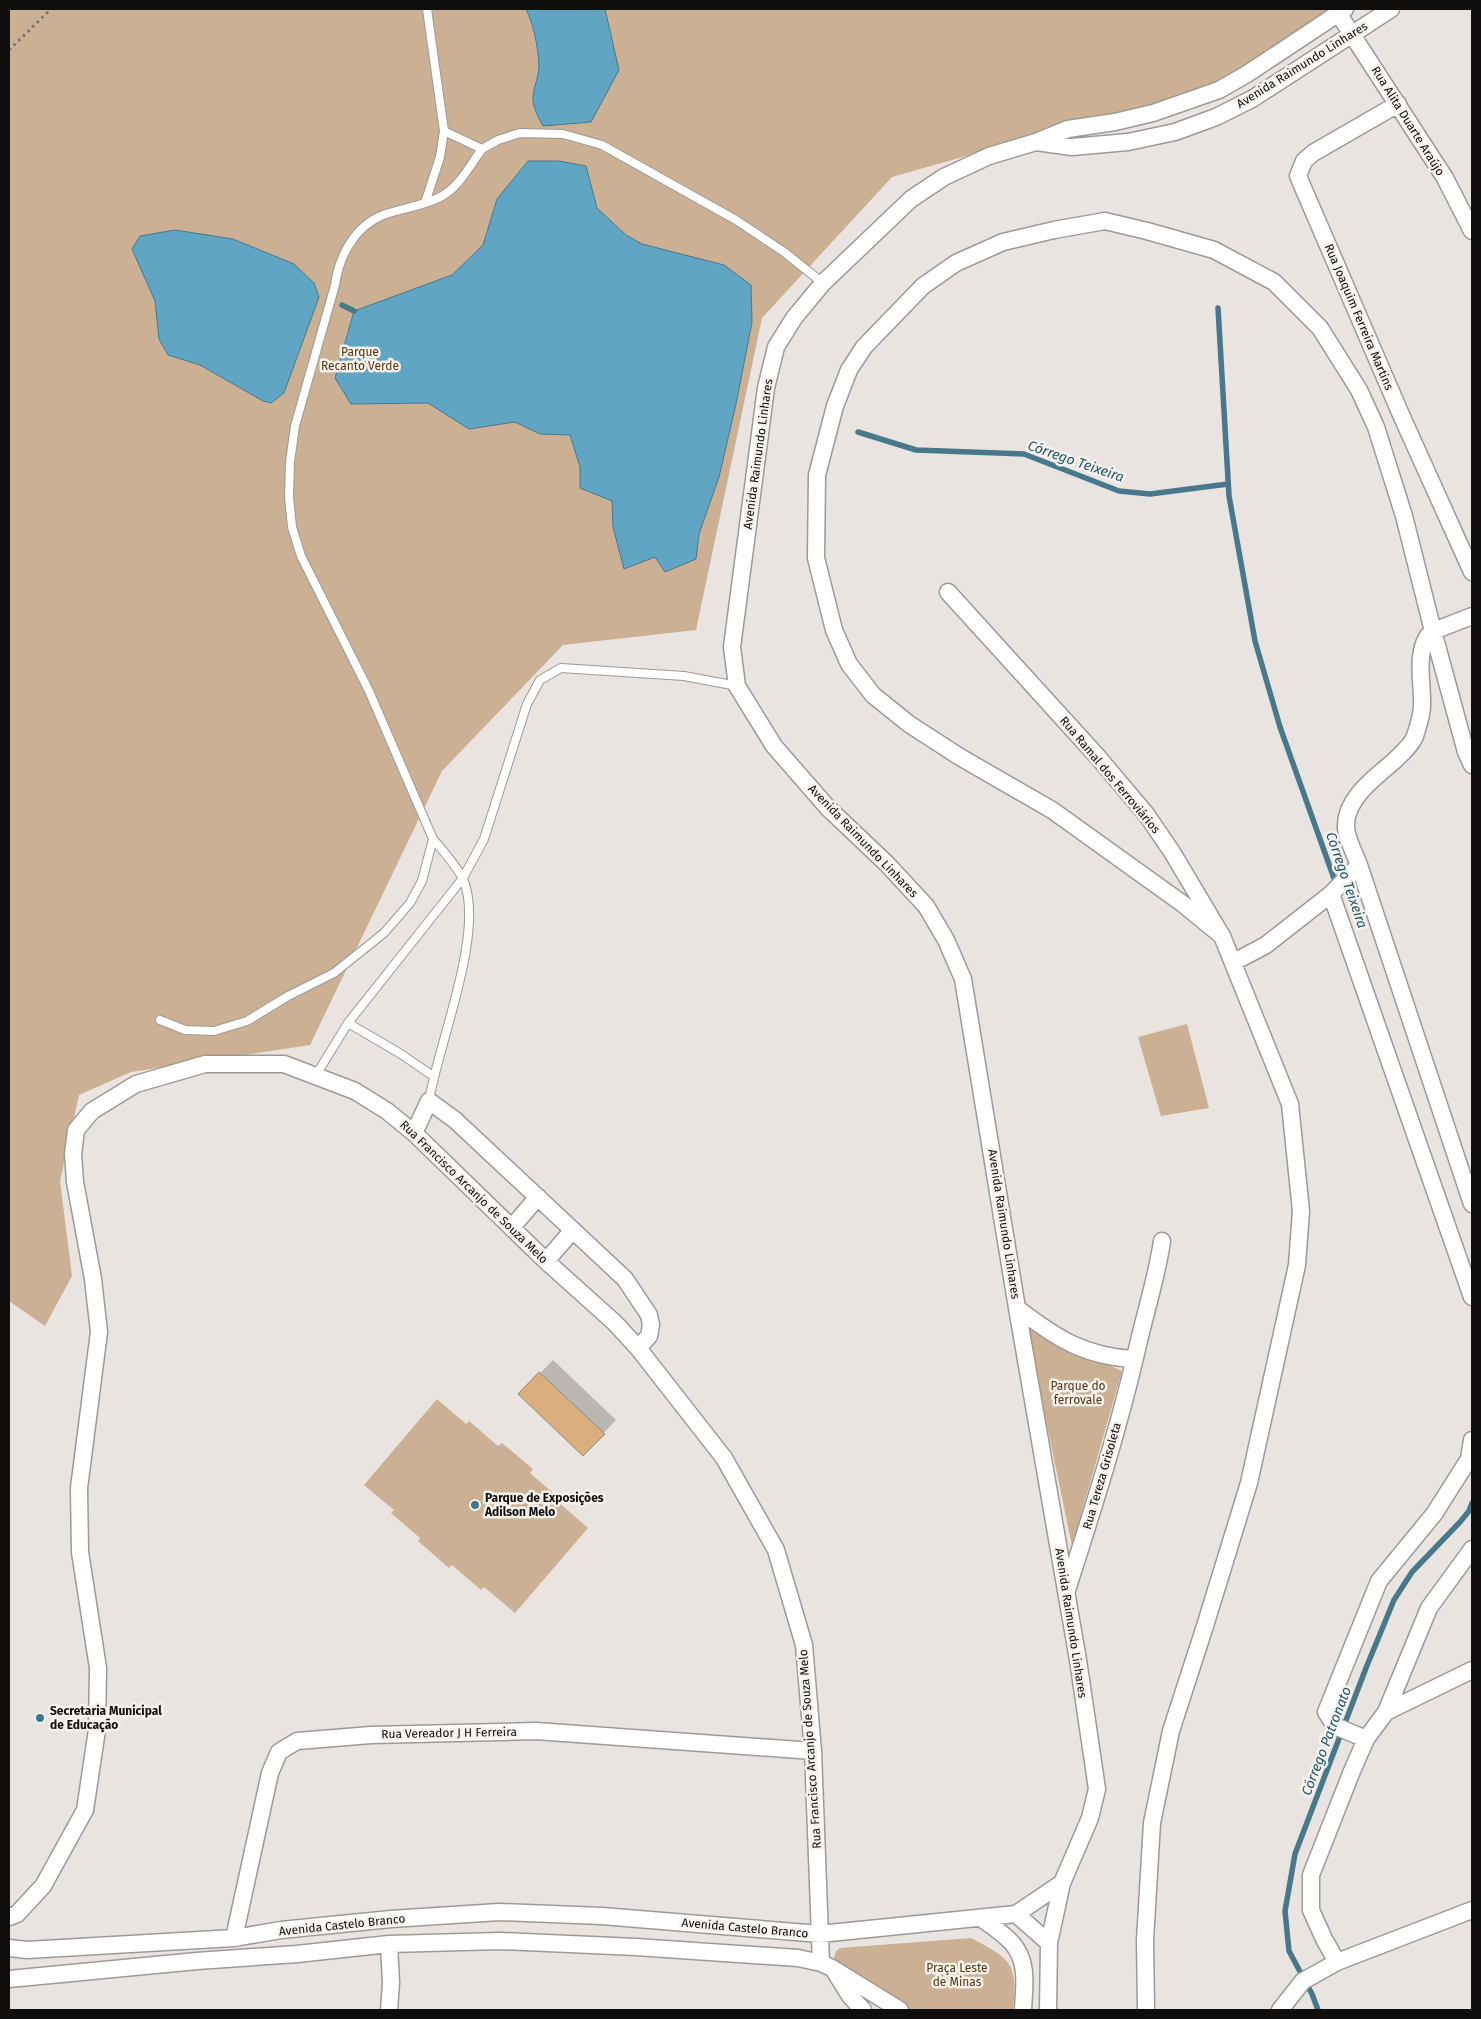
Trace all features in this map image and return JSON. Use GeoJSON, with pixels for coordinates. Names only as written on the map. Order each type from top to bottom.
{"type":"FeatureCollection","features":[{"type":"Feature","properties":{"kind":"street","name":"Avenida Raimundo Linhares"},"geometry":{"type":"LineString","coordinates":[[1036,142],[1072,147],[1128,142],[1175,132],[1216,117],[1252,99],[1391,9]]}},
{"type":"Feature","properties":{"kind":"street","name":"Avenida Raimundo Linhares"},"geometry":{"type":"LineString","coordinates":[[1048,2010],[1049,1943],[1062,1883],[1090,1818],[1097,1789],[1066,1592],[963,979],[946,940],[926,906],[886,863],[828,808],[774,746],[737,686],[732,647],[766,388],[776,347],[794,318],[824,282],[911,199],[936,182],[989,156],[1036,142],[1068,129],[1115,122],[1153,113],[1219,90],[1247,74],[1342,11]]}},
{"type":"Feature","properties":{"kind":"street","name":"Rua Alita Duarte Araújo"},"geometry":{"type":"LineString","coordinates":[[1342,11],[1352,34],[1444,178],[1472,231]]}},
{"type":"Feature","properties":{"kind":"street","name":"Rua Joaquim Ferreira Martins"},"geometry":{"type":"LineString","coordinates":[[1398,104],[1313,153],[1304,161],[1298,176],[1402,418],[1472,572]]}},
{"type":"Feature","properties":{"kind":"street"},"geometry":{"type":"LineString","coordinates":[[1222,936],[1183,904],[1052,810],[960,757],[909,724],[873,695],[849,664],[834,630],[816,558],[817,475],[835,406],[849,370],[864,348],[923,286],[956,263],[1003,242],[1105,221],[1214,250],[1274,282],[1320,328],[1359,390],[1376,427],[1404,516],[1466,752],[1472,765]]}},
{"type":"Feature","properties":{"kind":"street","name":"Rua Ramal dos Ferroviários"},"geometry":{"type":"LineString","coordinates":[[948,592],[1097,756],[1146,814],[1188,877],[1222,936],[1290,1104],[1301,1210],[1297,1265],[1249,1483],[1171,1731],[1152,1823],[1145,1940],[1146,2010]]}},
{"type":"Feature","properties":{"kind":"street"},"geometry":{"type":"LineString","coordinates":[[1472,616],[1433,631],[1426,636],[1423,644],[1421,679],[1422,708],[1415,738],[1400,755],[1358,794],[1350,808],[1346,828],[1472,1204]]}},
{"type":"Feature","properties":{"kind":"street"},"geometry":{"type":"LineString","coordinates":[[1234,962],[1266,945],[1331,894],[1359,865]]}},
{"type":"Feature","properties":{"kind":"street"},"geometry":{"type":"LineString","coordinates":[[1331,894],[1472,1296]]}},
{"type":"Feature","properties":{"kind":"street","name":"Rua Francisco Arcanjo de Souza Melo"},"geometry":{"type":"LineString","coordinates":[[9,1917],[17,1914],[43,1886],[85,1810],[97,1730],[98,1668],[80,1552],[79,1488],[99,1332],[94,1279],[76,1182],[73,1154],[76,1130],[92,1111],[136,1084],[205,1064],[284,1064],[355,1090],[414,1132],[546,1261],[615,1323],[638,1348],[724,1458],[776,1550],[804,1645],[813,1752],[820,1934]]}},
{"type":"Feature","properties":{"kind":"street"},"geometry":{"type":"LineString","coordinates":[[414,1132],[429,1101],[455,1120],[624,1279],[649,1315],[651,1325],[649,1336],[638,1348]]}},
{"type":"Feature","properties":{"kind":"street"},"geometry":{"type":"LineString","coordinates":[[512,1227],[538,1197]]}},
{"type":"Feature","properties":{"kind":"street"},"geometry":{"type":"LineString","coordinates":[[546,1261],[573,1230]]}},
{"type":"Feature","properties":{"kind":"street","name":"Rua Tereza Grisoleta"},"geometry":{"type":"LineString","coordinates":[[1066,1592],[1099,1491],[1159,1265],[1162,1241]]}},
{"type":"Feature","properties":{"kind":"street"},"geometry":{"type":"LineString","coordinates":[[1017,1308],[1043,1328],[1075,1347],[1113,1358],[1135,1359]]}},
{"type":"Feature","properties":{"kind":"street"},"geometry":{"type":"LineString","coordinates":[[1366,1740],[1335,1726],[1326,1712],[1379,1581],[1434,1514],[1469,1459],[1472,1440]]}},
{"type":"Feature","properties":{"kind":"street"},"geometry":{"type":"LineString","coordinates":[[1334,1964],[1311,1910],[1310,1875],[1366,1740],[1386,1712],[1429,1608],[1472,1548]]}},
{"type":"Feature","properties":{"kind":"street"},"geometry":{"type":"LineString","coordinates":[[1386,1712],[1472,1670]]}},
{"type":"Feature","properties":{"kind":"street","name":"Rua Vereador J H Ferreira"},"geometry":{"type":"LineString","coordinates":[[234,1938],[270,1773],[279,1752],[297,1741],[371,1735],[536,1731],[813,1752]]}},
{"type":"Feature","properties":{"kind":"street"},"geometry":{"type":"LineString","coordinates":[[820,1934],[1016,1914],[1062,1883]]}},
{"type":"Feature","properties":{"kind":"street"},"geometry":{"type":"LineString","coordinates":[[1280,2010],[1303,1981],[1334,1964],[1472,1910]]}},
{"type":"Feature","properties":{"kind":"street","name":"Avenida Castelo Branco"},"geometry":{"type":"LineString","coordinates":[[9,1948],[27,1950],[234,1938],[282,1930],[391,1919],[499,1912],[602,1916],[820,1934],[827,1966],[798,1958],[519,1942],[389,1944],[9,1979]]}},
{"type":"Feature","properties":{"kind":"street"},"geometry":{"type":"LineString","coordinates":[[1016,1914],[1049,1943]]}},
{"type":"Feature","properties":{"kind":"street"},"geometry":{"type":"LineString","coordinates":[[982,1918],[1012,1942],[1020,1956],[1025,1974],[1023,2010]]}},
{"type":"Feature","properties":{"kind":"street"},"geometry":{"type":"LineString","coordinates":[[389,1944],[391,1984],[389,2010]]}},
{"type":"Feature","properties":{"kind":"street"},"geometry":{"type":"LineString","coordinates":[[827,1966],[863,2010]]}},
{"type":"Feature","properties":{"kind":"street"},"geometry":{"type":"LineString","coordinates":[[827,1966],[900,2010]]}},
{"type":"Feature","properties":{"kind":"street"},"geometry":{"type":"LineString","coordinates":[[391,1984],[402,2010]]}},
{"type":"Feature","properties":{"kind":"lane"},"geometry":{"type":"LineString","coordinates":[[425,203],[440,157],[444,131],[427,9]]}},
{"type":"Feature","properties":{"kind":"lane"},"geometry":{"type":"LineString","coordinates":[[444,131],[482,149]]}},
{"type":"Feature","properties":{"kind":"lane"},"geometry":{"type":"LineString","coordinates":[[429,1101],[433,1076],[460,978],[470,924],[469,901],[462,878],[434,839],[365,683],[301,556],[292,527],[288,497],[295,426],[335,285],[337,271],[344,254],[354,238],[368,224],[383,215],[441,197],[454,188],[482,149],[498,140],[520,132],[563,134],[602,145],[736,220],[824,282]]}},
{"type":"Feature","properties":{"kind":"lane"},"geometry":{"type":"LineString","coordinates":[[316,1075],[348,1023],[462,878],[484,839],[527,704],[540,680],[561,668],[684,676],[737,686]]}},
{"type":"Feature","properties":{"kind":"lane"},"geometry":{"type":"LineString","coordinates":[[160,1020],[185,1030],[214,1031],[247,1021],[288,996],[334,973],[384,934],[410,903],[422,881],[434,839]]}},
{"type":"Feature","properties":{"kind":"lane"},"geometry":{"type":"LineString","coordinates":[[348,1023],[401,1054],[433,1076]]}},
{"type":"Feature","properties":{"kind":"path"},"geometry":{"type":"LineString","coordinates":[[9,50],[51,9]]}},
{"type":"Feature","properties":{"kind":"green space","name":"Parque Recanto Verde"},"geometry":{"type":"Polygon","coordinates":[[[9,9],[1333,9],[1231,81],[892,177],[762,318],[696,630],[563,645],[442,771],[310,1045],[131,1072],[79,1095],[60,1181],[72,1276],[45,1326],[9,1301],[9,9]]]}},
{"type":"Feature","properties":{"kind":"green space"},"geometry":{"type":"Polygon","coordinates":[[[1187,1024],[1209,1108],[1161,1116],[1138,1037],[1187,1024]]]}},
{"type":"Feature","properties":{"kind":"green space","name":"Parque do ferrovale"},"geometry":{"type":"Polygon","coordinates":[[[1027,1328],[1122,1371],[1072,1546],[1027,1328]]]}},
{"type":"Feature","properties":{"kind":"green space","name":"Parque de Exposições Adilson Melo"},"geometry":{"type":"Polygon","coordinates":[[[437,1399],[466,1424],[469,1421],[498,1446],[502,1443],[533,1469],[530,1473],[559,1498],[557,1501],[588,1528],[515,1613],[484,1587],[481,1590],[452,1565],[449,1568],[418,1541],[420,1538],[391,1513],[394,1510],[364,1485],[437,1399]]]}},
{"type":"Feature","properties":{"kind":"green space","name":"Praça Leste de Minas"},"geometry":{"type":"Polygon","coordinates":[[[971,1938],[995,1952],[1009,1964],[1014,1982],[1013,2010],[906,2010],[836,1964],[834,1958],[836,1951],[840,1948],[971,1938]]]}},
{"type":"Feature","properties":{"kind":"water"},"geometry":{"type":"Polygon","coordinates":[[[526,9],[605,9],[619,70],[591,122],[543,126],[533,104],[539,70],[537,44],[526,9]]]}},
{"type":"Feature","properties":{"kind":"water"},"geometry":{"type":"Polygon","coordinates":[[[528,161],[559,161],[586,166],[597,208],[626,235],[642,244],[724,265],[751,285],[752,322],[736,404],[719,477],[699,534],[696,559],[665,572],[655,557],[624,569],[613,527],[612,501],[580,488],[580,467],[570,435],[540,434],[515,422],[469,429],[428,403],[351,404],[335,378],[354,311],[452,275],[483,245],[497,199],[528,161]]]}},
{"type":"Feature","properties":{"kind":"water"},"geometry":{"type":"Polygon","coordinates":[[[175,230],[233,239],[294,264],[314,283],[319,297],[284,393],[271,403],[263,401],[200,365],[168,355],[159,339],[155,301],[132,249],[140,236],[175,230]]]}},
{"type":"Feature","properties":{"kind":"building"},"geometry":{"type":"Polygon","coordinates":[[[539,1372],[605,1434],[583,1456],[518,1394],[539,1372]]]}},
{"type":"Feature","properties":{"kind":"waterway"},"geometry":{"type":"LineString","coordinates":[[342,305],[354,311]]}},
{"type":"Feature","properties":{"kind":"waterway","name":"Córrego Teixeira"},"geometry":{"type":"LineString","coordinates":[[1218,308],[1229,496],[1255,641],[1280,727],[1336,884]]}},
{"type":"Feature","properties":{"kind":"waterway","name":"Córrego Teixeira"},"geometry":{"type":"LineString","coordinates":[[858,432],[916,450],[1024,454],[1119,491],[1150,494],[1228,484]]}},
{"type":"Feature","properties":{"kind":"waterway","name":"Córrego Patronato"},"geometry":{"type":"LineString","coordinates":[[1318,2010],[1312,1994],[1289,1951],[1285,1911],[1295,1854],[1394,1600],[1412,1572],[1460,1522],[1469,1511],[1472,1503]]}},
{"type":"Feature","properties":{"kind":"place","name":"Parque de Exposições Adilson Melo"},"geometry":{"type":"Point","coordinates":[475,1505]}},
{"type":"Feature","properties":{"kind":"place","name":"Secretaria Municipal de Educação"},"geometry":{"type":"Point","coordinates":[40,1718]}}]}
